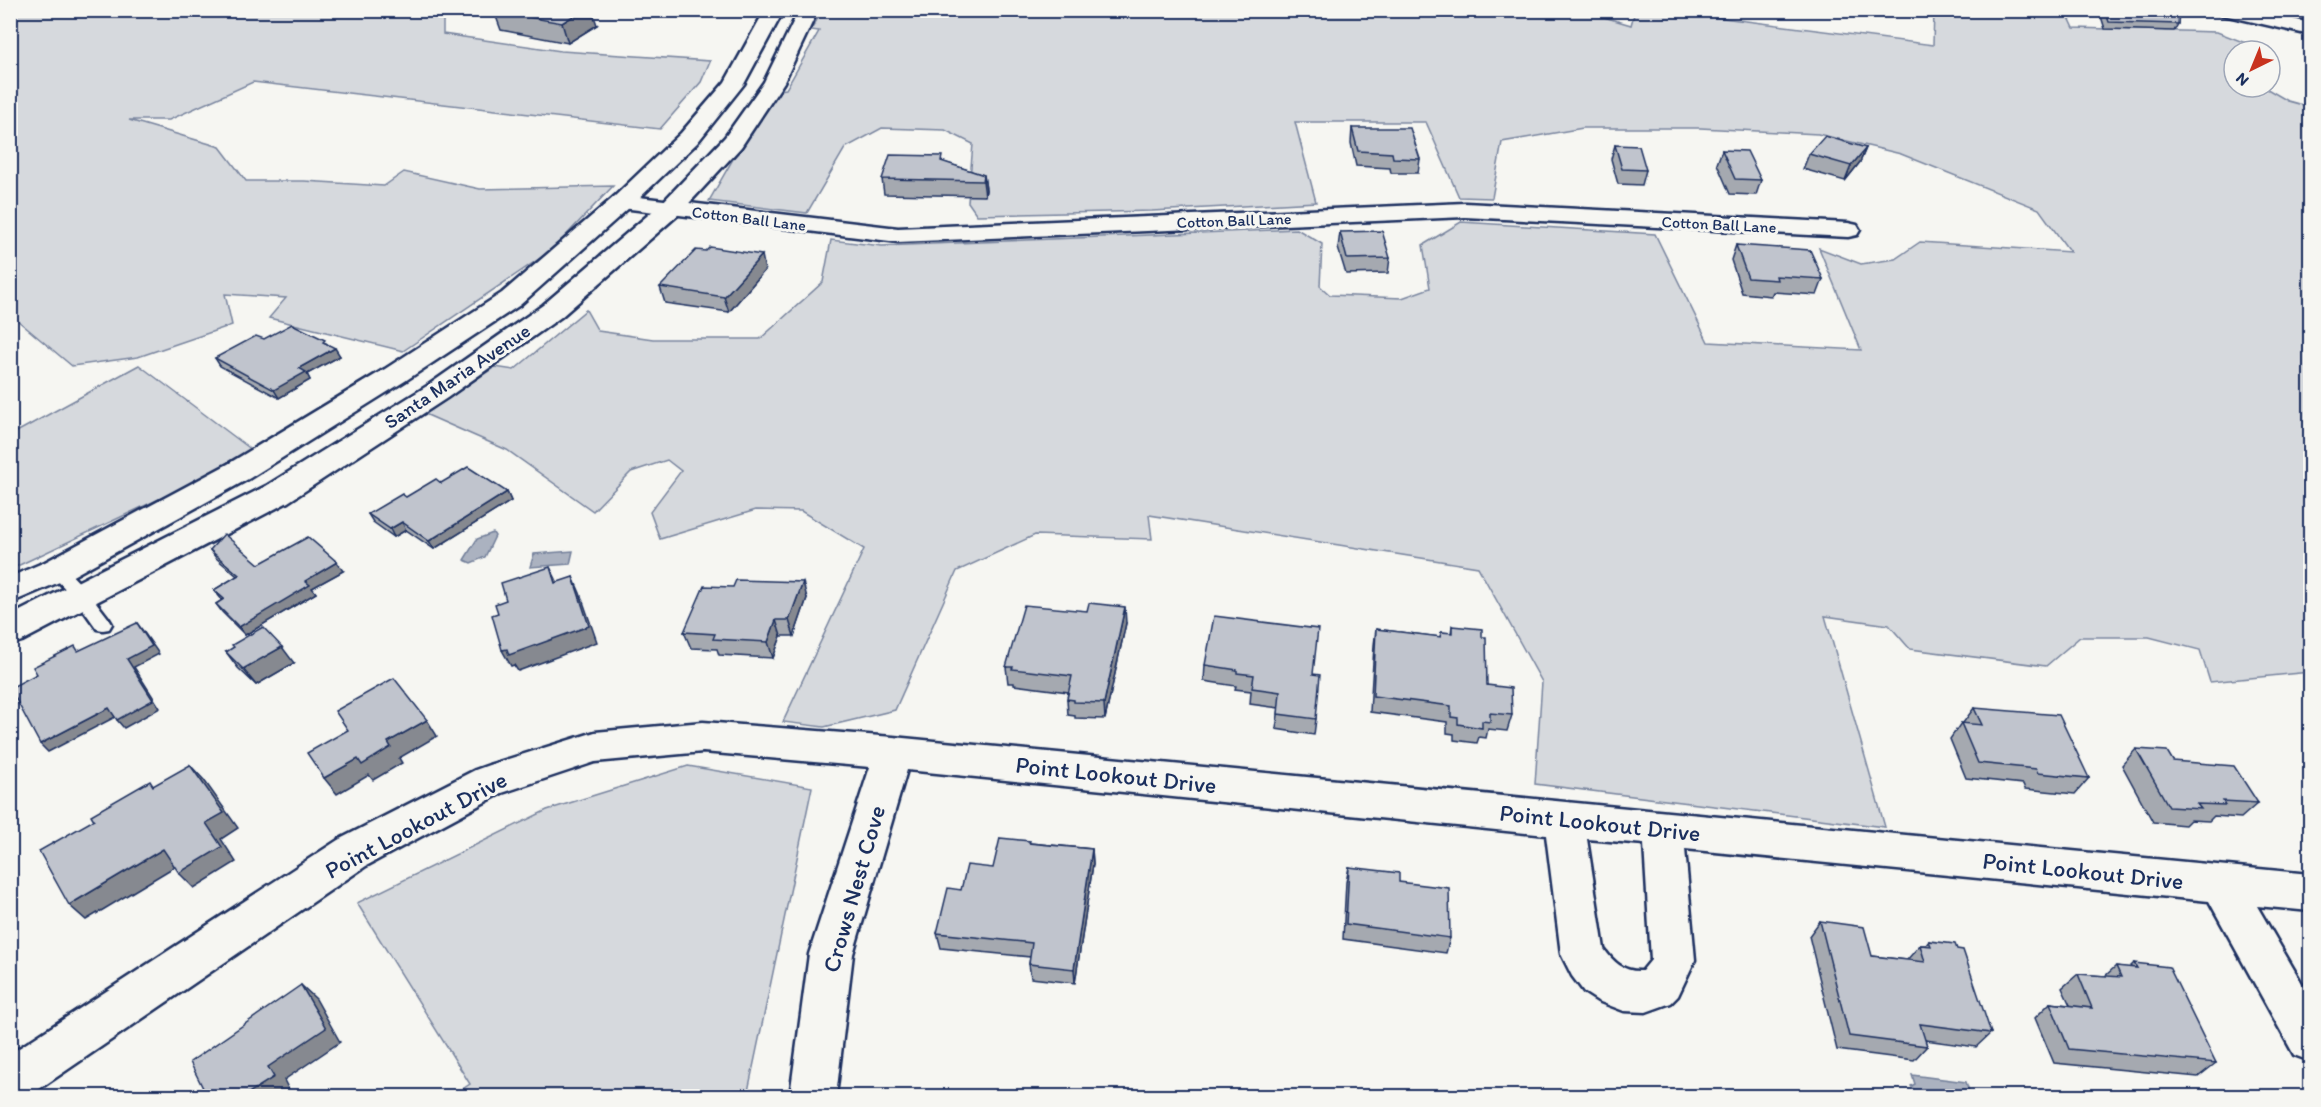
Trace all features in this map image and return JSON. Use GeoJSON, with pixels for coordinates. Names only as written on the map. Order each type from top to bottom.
{"type":"FeatureCollection","features":[{"type":"Feature","properties":{"kind":"street","name":"Santa Maria Avenue"},"geometry":{"type":"LineString","coordinates":[[10,591],[57,570],[239,471],[395,375],[511,299],[622,202],[689,138],[734,84],[775,10]]}},
{"type":"Feature","properties":{"kind":"street","name":"Santa Maria Avenue"},"geometry":{"type":"LineString","coordinates":[[10,632],[83,597],[277,494],[436,392],[552,311],[670,209],[733,142],[774,82],[809,10]]}},
{"type":"Feature","properties":{"kind":"street"},"geometry":{"type":"LineString","coordinates":[[2226,10],[2310,29]]}},
{"type":"Feature","properties":{"kind":"street"},"geometry":{"type":"LineString","coordinates":[[2274,10],[2310,19]]}},
{"type":"Feature","properties":{"kind":"street"},"geometry":{"type":"LineString","coordinates":[[734,84],[774,82]]}},
{"type":"Feature","properties":{"kind":"street","name":"Cotton Ball Lane"},"geometry":{"type":"LineString","coordinates":[[622,202],[898,235],[1465,210],[1848,231]]}},
{"type":"Feature","properties":{"kind":"street"},"geometry":{"type":"LineString","coordinates":[[511,299],[552,311]]}},
{"type":"Feature","properties":{"kind":"street","name":"Point Lookout Drive"},"geometry":{"type":"LineString","coordinates":[[10,1082],[352,853],[489,782],[595,747],[703,737],[893,753],[2310,893]]}},
{"type":"Feature","properties":{"kind":"street","name":"Crows Nest Cove"},"geometry":{"type":"LineString","coordinates":[[813,1096],[831,954],[893,753]]}},
{"type":"Feature","properties":{"kind":"street"},"geometry":{"type":"LineString","coordinates":[[1564,820],[1583,954],[1591,968],[1603,980],[1619,989],[1635,992],[1650,990],[1663,984],[1670,973],[1672,960],[1663,829]]}},
{"type":"Feature","properties":{"kind":"street"},"geometry":{"type":"LineString","coordinates":[[2221,884],[2310,1039]]}},
{"type":"Feature","properties":{"kind":"lane"},"geometry":{"type":"LineString","coordinates":[[57,570],[83,597],[103,624]]}},
{"type":"Feature","properties":{"kind":"shaded area"},"geometry":{"type":"Polygon","coordinates":[[[1580,10],[1631,25],[1635,11],[1692,10],[1692,14],[1933,45],[1934,11],[2066,11],[2074,28],[2217,32],[2235,39],[2222,39],[2222,99],[2282,98],[2310,107],[2310,672],[2210,682],[2200,650],[2149,637],[2080,637],[2046,666],[1910,649],[1889,625],[1825,616],[1885,827],[1535,784],[1542,682],[1478,567],[1149,515],[1152,539],[1035,535],[957,571],[895,710],[824,727],[783,722],[864,549],[801,511],[756,510],[660,539],[650,512],[681,471],[667,460],[631,472],[593,511],[507,450],[425,414],[495,367],[514,370],[586,310],[598,331],[653,339],[760,339],[823,282],[831,240],[882,246],[1297,229],[1322,244],[1320,286],[1330,295],[1402,298],[1430,288],[1423,245],[1461,222],[1655,234],[1708,342],[1861,350],[1819,248],[1861,264],[1895,259],[1920,242],[2070,252],[2039,209],[1901,154],[1818,134],[1700,128],[1583,128],[1502,142],[1492,198],[1459,197],[1426,122],[1295,122],[1316,202],[1152,211],[977,215],[968,202],[973,144],[945,130],[882,128],[845,148],[807,213],[709,201],[772,91],[786,89],[819,31],[811,30],[822,11],[1580,10]]]}},
{"type":"Feature","properties":{"kind":"shaded area"},"geometry":{"type":"Polygon","coordinates":[[[10,11],[443,11],[443,34],[561,51],[710,61],[701,82],[660,129],[253,82],[169,120],[129,120],[220,147],[246,181],[304,181],[384,186],[404,172],[480,189],[613,186],[552,250],[403,351],[269,318],[286,298],[225,294],[232,325],[138,357],[72,366],[11,315],[10,11]]]}},
{"type":"Feature","properties":{"kind":"shaded area"},"geometry":{"type":"Polygon","coordinates":[[[1405,11],[1502,11],[1464,18],[1405,11]]]}},
{"type":"Feature","properties":{"kind":"shaded area"},"geometry":{"type":"Polygon","coordinates":[[[139,365],[256,453],[11,569],[11,435],[139,365]]]}},
{"type":"Feature","properties":{"kind":"shaded area"},"geometry":{"type":"Polygon","coordinates":[[[493,533],[495,536],[485,557],[471,563],[464,560],[477,539],[493,533]]]}},
{"type":"Feature","properties":{"kind":"shaded area"},"geometry":{"type":"Polygon","coordinates":[[[573,551],[570,564],[530,567],[534,554],[573,551]]]}},
{"type":"Feature","properties":{"kind":"shaded area"},"geometry":{"type":"Polygon","coordinates":[[[688,766],[812,787],[747,1096],[452,1096],[470,1084],[357,903],[547,810],[688,766]]]}},
{"type":"Feature","properties":{"kind":"shaded area"},"geometry":{"type":"Polygon","coordinates":[[[1912,1075],[1966,1082],[1969,1091],[1975,1096],[1919,1096],[1911,1086],[1915,1084],[1912,1075]]]}},
{"type":"Feature","properties":{"kind":"building"},"geometry":{"type":"Polygon","coordinates":[[[494,10],[583,10],[562,23],[494,11],[494,10]]]}},
{"type":"Feature","properties":{"kind":"building"},"geometry":{"type":"Polygon","coordinates":[[[2105,10],[2179,10],[2178,24],[2109,22],[2105,10]]]}},
{"type":"Feature","properties":{"kind":"building"},"geometry":{"type":"Polygon","coordinates":[[[1352,128],[1410,128],[1420,159],[1393,158],[1392,153],[1358,151],[1352,128]]]}},
{"type":"Feature","properties":{"kind":"building"},"geometry":{"type":"Polygon","coordinates":[[[1825,136],[1866,148],[1851,166],[1809,154],[1825,136]]]}},
{"type":"Feature","properties":{"kind":"building"},"geometry":{"type":"Polygon","coordinates":[[[1615,145],[1639,146],[1646,170],[1622,169],[1615,145]]]}},
{"type":"Feature","properties":{"kind":"building"},"geometry":{"type":"Polygon","coordinates":[[[1722,150],[1747,151],[1761,180],[1735,179],[1722,150]]]}},
{"type":"Feature","properties":{"kind":"building"},"geometry":{"type":"Polygon","coordinates":[[[890,155],[942,156],[941,161],[984,175],[983,181],[882,179],[890,155]]]}},
{"type":"Feature","properties":{"kind":"building"},"geometry":{"type":"Polygon","coordinates":[[[1382,231],[1390,258],[1347,259],[1340,232],[1382,231]]]}},
{"type":"Feature","properties":{"kind":"building"},"geometry":{"type":"Polygon","coordinates":[[[1736,245],[1810,250],[1823,279],[1776,276],[1777,280],[1748,278],[1736,245]]]}},
{"type":"Feature","properties":{"kind":"building"},"geometry":{"type":"Polygon","coordinates":[[[710,247],[762,255],[724,297],[660,287],[696,250],[706,251],[710,247]]]}},
{"type":"Feature","properties":{"kind":"building"},"geometry":{"type":"Polygon","coordinates":[[[292,324],[325,340],[323,342],[335,348],[299,368],[306,372],[274,390],[215,358],[256,336],[264,339],[292,324]]]}},
{"type":"Feature","properties":{"kind":"building"},"geometry":{"type":"Polygon","coordinates":[[[468,467],[507,492],[429,541],[402,522],[390,529],[368,514],[402,494],[406,497],[436,479],[441,483],[468,467]]]}},
{"type":"Feature","properties":{"kind":"building"},"geometry":{"type":"Polygon","coordinates":[[[224,534],[259,564],[308,537],[337,562],[305,581],[310,585],[239,627],[216,604],[224,599],[214,590],[239,575],[210,550],[224,534]]]}},
{"type":"Feature","properties":{"kind":"building"},"geometry":{"type":"Polygon","coordinates":[[[550,567],[555,583],[573,577],[589,626],[509,655],[507,649],[502,650],[492,615],[498,613],[495,604],[506,600],[501,583],[550,567]]]}},
{"type":"Feature","properties":{"kind":"building"},"geometry":{"type":"Polygon","coordinates":[[[736,580],[803,582],[789,620],[776,620],[768,642],[713,639],[715,634],[684,632],[704,586],[733,587],[736,580]]]}},
{"type":"Feature","properties":{"kind":"building"},"geometry":{"type":"Polygon","coordinates":[[[1089,603],[1125,607],[1104,703],[1074,702],[1074,700],[1067,699],[1072,676],[1006,667],[1024,605],[1087,611],[1089,603]]]}},
{"type":"Feature","properties":{"kind":"building"},"geometry":{"type":"Polygon","coordinates":[[[1214,616],[1318,629],[1313,674],[1320,675],[1316,719],[1278,714],[1280,692],[1252,688],[1254,675],[1205,665],[1214,616]]]}},
{"type":"Feature","properties":{"kind":"building"},"geometry":{"type":"Polygon","coordinates":[[[137,623],[152,646],[127,659],[153,700],[117,720],[109,708],[40,744],[10,688],[37,674],[33,667],[75,646],[78,651],[137,623]]]}},
{"type":"Feature","properties":{"kind":"building"},"geometry":{"type":"Polygon","coordinates":[[[1452,626],[1482,629],[1482,637],[1486,637],[1487,685],[1511,688],[1512,715],[1490,713],[1490,722],[1482,721],[1482,728],[1458,724],[1458,718],[1451,717],[1451,706],[1373,696],[1376,629],[1441,637],[1441,632],[1452,633],[1452,626]]]}},
{"type":"Feature","properties":{"kind":"building"},"geometry":{"type":"Polygon","coordinates":[[[263,627],[282,647],[243,669],[226,652],[234,647],[232,645],[263,627]]]}},
{"type":"Feature","properties":{"kind":"building"},"geometry":{"type":"Polygon","coordinates":[[[394,678],[427,720],[388,742],[391,747],[362,765],[358,759],[324,778],[307,753],[348,730],[335,711],[394,678]]]}},
{"type":"Feature","properties":{"kind":"building"},"geometry":{"type":"Polygon","coordinates":[[[1974,708],[2059,715],[2089,778],[2038,773],[2036,769],[1978,763],[1961,723],[1982,725],[1974,708]]]}},
{"type":"Feature","properties":{"kind":"building"},"geometry":{"type":"Polygon","coordinates":[[[2136,749],[2167,751],[2173,761],[2234,766],[2258,803],[2223,801],[2225,805],[2197,804],[2201,809],[2169,807],[2136,749]]]}},
{"type":"Feature","properties":{"kind":"building"},"geometry":{"type":"Polygon","coordinates":[[[190,765],[224,813],[206,823],[222,847],[179,873],[163,849],[69,905],[39,851],[94,820],[91,815],[150,781],[153,786],[190,765]]]}},
{"type":"Feature","properties":{"kind":"building"},"geometry":{"type":"Polygon","coordinates":[[[1000,838],[1092,849],[1074,969],[1029,964],[1032,943],[937,933],[948,888],[961,890],[967,865],[993,868],[1000,838]]]}},
{"type":"Feature","properties":{"kind":"building"},"geometry":{"type":"Polygon","coordinates":[[[1349,867],[1399,873],[1399,882],[1449,888],[1450,938],[1346,924],[1349,867]]]}},
{"type":"Feature","properties":{"kind":"building"},"geometry":{"type":"Polygon","coordinates":[[[1820,921],[1864,927],[1872,956],[1925,962],[1920,945],[1931,946],[1929,941],[1955,944],[1957,949],[1963,950],[1991,1033],[1920,1024],[1927,1046],[1849,1036],[1820,921]]]}},
{"type":"Feature","properties":{"kind":"building"},"geometry":{"type":"Polygon","coordinates":[[[2134,963],[2169,967],[2216,1063],[2069,1049],[2050,1003],[2092,1008],[2078,974],[2121,977],[2116,966],[2137,968],[2134,963]]]}},
{"type":"Feature","properties":{"kind":"building"},"geometry":{"type":"Polygon","coordinates":[[[301,985],[326,1028],[268,1067],[274,1077],[244,1096],[207,1096],[190,1062],[301,985]]]}}]}
